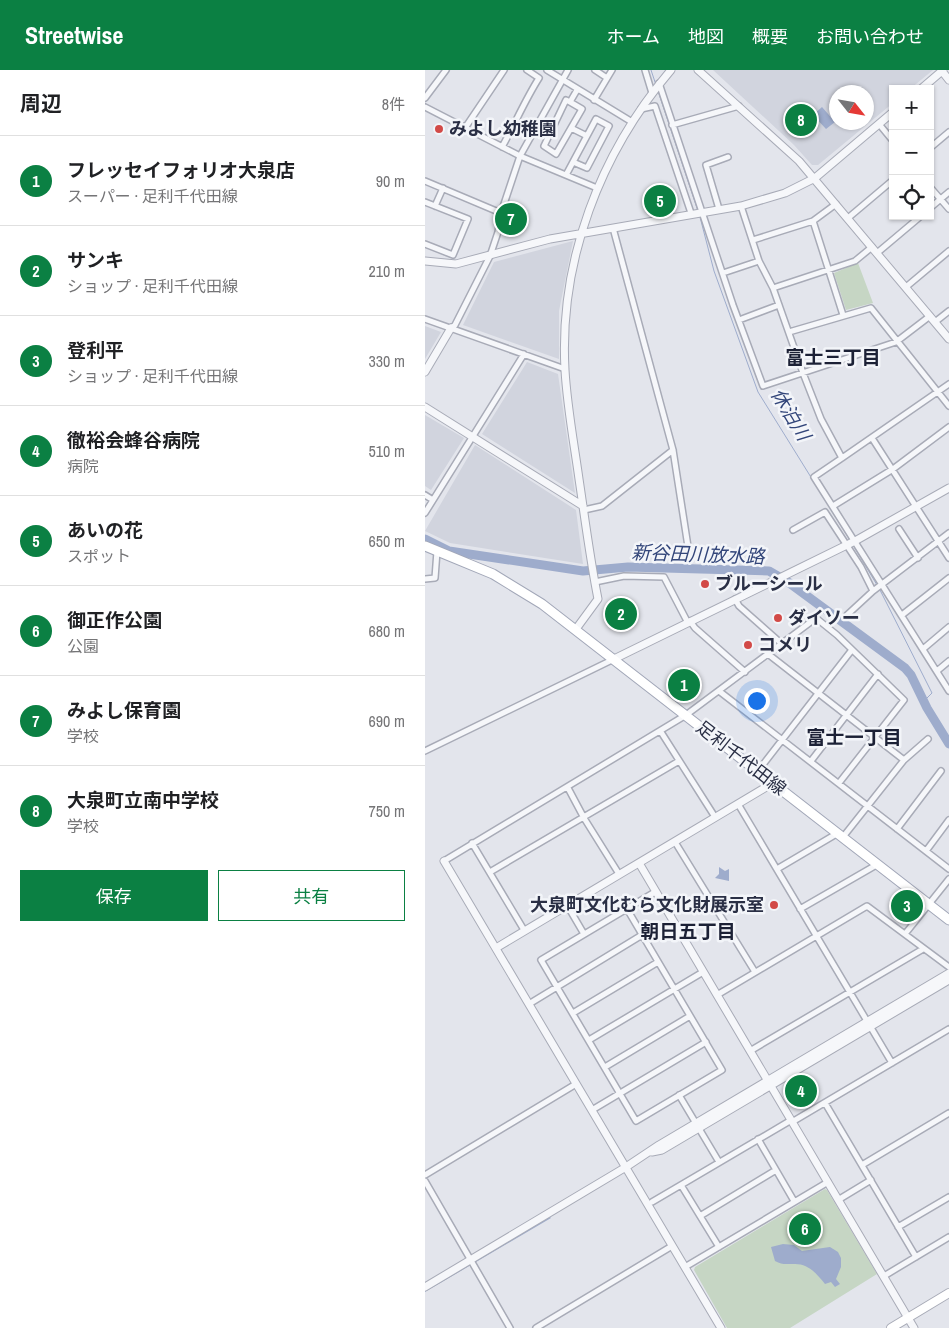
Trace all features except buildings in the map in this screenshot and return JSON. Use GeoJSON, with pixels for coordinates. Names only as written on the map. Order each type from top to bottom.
{"type":"FeatureCollection","features":[{"type":"Feature","properties":{"kind":"main road","name":"足利千代田線"},"geometry":{"type":"LineString","coordinates":[[425,546],[493,574],[526,592],[615,659],[949,920]]}},
{"type":"Feature","properties":{"kind":"main road"},"geometry":{"type":"LineString","coordinates":[[891,1328],[949,1293]]}},
{"type":"Feature","properties":{"kind":"street"},"geometry":{"type":"LineString","coordinates":[[425,98],[446,70]]}},
{"type":"Feature","properties":{"kind":"street"},"geometry":{"type":"LineString","coordinates":[[465,128],[504,70]]}},
{"type":"Feature","properties":{"kind":"street"},"geometry":{"type":"LineString","coordinates":[[502,147],[520,115],[524,102],[539,78],[527,70]]}},
{"type":"Feature","properties":{"kind":"street"},"geometry":{"type":"LineString","coordinates":[[547,70],[632,122]]}},
{"type":"Feature","properties":{"kind":"street"},"geometry":{"type":"LineString","coordinates":[[425,372],[455,324],[490,256],[498,232],[501,212],[520,156],[568,70]]}},
{"type":"Feature","properties":{"kind":"street"},"geometry":{"type":"LineString","coordinates":[[595,70],[607,78]]}},
{"type":"Feature","properties":{"kind":"street"},"geometry":{"type":"LineString","coordinates":[[594,100],[612,70]]}},
{"type":"Feature","properties":{"kind":"street"},"geometry":{"type":"LineString","coordinates":[[645,70],[656,88],[686,160],[696,212]]}},
{"type":"Feature","properties":{"kind":"street"},"geometry":{"type":"LineString","coordinates":[[576,629],[597,602],[565,369],[568,293],[580,233],[597,188],[632,122],[671,70]]}},
{"type":"Feature","properties":{"kind":"street"},"geometry":{"type":"LineString","coordinates":[[698,70],[799,160],[949,339]]}},
{"type":"Feature","properties":{"kind":"street"},"geometry":{"type":"LineString","coordinates":[[925,85],[942,70],[949,80]]}},
{"type":"Feature","properties":{"kind":"street"},"geometry":{"type":"LineString","coordinates":[[570,102],[577,90]]}},
{"type":"Feature","properties":{"kind":"street"},"geometry":{"type":"LineString","coordinates":[[566,100],[570,102],[582,109],[557,154],[544,146],[566,100]]}},
{"type":"Feature","properties":{"kind":"street"},"geometry":{"type":"LineString","coordinates":[[425,106],[520,156],[597,188]]}},
{"type":"Feature","properties":{"kind":"street"},"geometry":{"type":"LineString","coordinates":[[641,109],[655,106],[696,212],[723,273],[763,386],[896,342],[930,316]]}},
{"type":"Feature","properties":{"kind":"street"},"geometry":{"type":"LineString","coordinates":[[671,124],[739,106]]}},
{"type":"Feature","properties":{"kind":"street"},"geometry":{"type":"LineString","coordinates":[[425,262],[456,264],[580,233],[696,212],[741,206],[785,193],[815,178],[889,115]]}},
{"type":"Feature","properties":{"kind":"street"},"geometry":{"type":"LineString","coordinates":[[566,175],[596,119],[609,126],[587,168],[573,162]]}},
{"type":"Feature","properties":{"kind":"street"},"geometry":{"type":"LineString","coordinates":[[879,124],[889,136]]}},
{"type":"Feature","properties":{"kind":"street"},"geometry":{"type":"LineString","coordinates":[[571,128],[587,136]]}},
{"type":"Feature","properties":{"kind":"street"},"geometry":{"type":"LineString","coordinates":[[934,145],[949,132]]}},
{"type":"Feature","properties":{"kind":"street"},"geometry":{"type":"LineString","coordinates":[[719,209],[706,165],[728,157]]}},
{"type":"Feature","properties":{"kind":"street"},"geometry":{"type":"LineString","coordinates":[[425,181],[501,212]]}},
{"type":"Feature","properties":{"kind":"street"},"geometry":{"type":"LineString","coordinates":[[847,218],[889,183]]}},
{"type":"Feature","properties":{"kind":"street"},"geometry":{"type":"LineString","coordinates":[[435,206],[443,188]]}},
{"type":"Feature","properties":{"kind":"street"},"geometry":{"type":"LineString","coordinates":[[934,191],[949,209]]}},
{"type":"Feature","properties":{"kind":"street"},"geometry":{"type":"LineString","coordinates":[[934,205],[949,192]]}},
{"type":"Feature","properties":{"kind":"street"},"geometry":{"type":"LineString","coordinates":[[425,202],[468,220],[453,255],[425,244]]}},
{"type":"Feature","properties":{"kind":"street"},"geometry":{"type":"LineString","coordinates":[[753,240],[813,221],[836,204]]}},
{"type":"Feature","properties":{"kind":"street"},"geometry":{"type":"LineString","coordinates":[[741,206],[759,260],[773,288],[821,418],[842,458]]}},
{"type":"Feature","properties":{"kind":"street"},"geometry":{"type":"LineString","coordinates":[[773,288],[855,261],[874,250],[915,220]]}},
{"type":"Feature","properties":{"kind":"street"},"geometry":{"type":"LineString","coordinates":[[813,221],[843,315]]}},
{"type":"Feature","properties":{"kind":"street"},"geometry":{"type":"LineString","coordinates":[[613,228],[673,450],[689,553]]}},
{"type":"Feature","properties":{"kind":"street"},"geometry":{"type":"LineString","coordinates":[[906,287],[949,251]]}},
{"type":"Feature","properties":{"kind":"street"},"geometry":{"type":"LineString","coordinates":[[723,273],[759,260]]}},
{"type":"Feature","properties":{"kind":"street"},"geometry":{"type":"LineString","coordinates":[[739,320],[779,305]]}},
{"type":"Feature","properties":{"kind":"street"},"geometry":{"type":"LineString","coordinates":[[789,332],[871,308],[896,342],[949,406]]}},
{"type":"Feature","properties":{"kind":"street"},"geometry":{"type":"LineString","coordinates":[[935,322],[949,311]]}},
{"type":"Feature","properties":{"kind":"street"},"geometry":{"type":"LineString","coordinates":[[425,319],[565,369]]}},
{"type":"Feature","properties":{"kind":"street"},"geometry":{"type":"LineString","coordinates":[[425,513],[524,354]]}},
{"type":"Feature","properties":{"kind":"street"},"geometry":{"type":"LineString","coordinates":[[873,591],[833,506],[814,477],[949,384]]}},
{"type":"Feature","properties":{"kind":"street"},"geometry":{"type":"LineString","coordinates":[[425,407],[584,508],[602,506],[673,450]]}},
{"type":"Feature","properties":{"kind":"street"},"geometry":{"type":"LineString","coordinates":[[833,506],[893,469],[949,427]]}},
{"type":"Feature","properties":{"kind":"street"},"geometry":{"type":"LineString","coordinates":[[872,438],[949,558]]}},
{"type":"Feature","properties":{"kind":"street"},"geometry":{"type":"LineString","coordinates":[[425,752],[786,573],[851,543],[949,488]]}},
{"type":"Feature","properties":{"kind":"street"},"geometry":{"type":"LineString","coordinates":[[425,495],[433,500]]}},
{"type":"Feature","properties":{"kind":"street"},"geometry":{"type":"LineString","coordinates":[[793,530],[825,512],[882,585],[949,691]]}},
{"type":"Feature","properties":{"kind":"street"},"geometry":{"type":"LineString","coordinates":[[899,529],[918,558]]}},
{"type":"Feature","properties":{"kind":"street"},"geometry":{"type":"LineString","coordinates":[[847,615],[873,591],[949,533]]}},
{"type":"Feature","properties":{"kind":"street"},"geometry":{"type":"LineString","coordinates":[[425,579],[435,578],[437,551]]}},
{"type":"Feature","properties":{"kind":"street"},"geometry":{"type":"LineString","coordinates":[[594,578],[624,576],[664,577],[689,622],[745,672]]}},
{"type":"Feature","properties":{"kind":"street"},"geometry":{"type":"LineString","coordinates":[[902,616],[949,578]]}},
{"type":"Feature","properties":{"kind":"street"},"geometry":{"type":"LineString","coordinates":[[735,599],[739,606],[782,644]]}},
{"type":"Feature","properties":{"kind":"street"},"geometry":{"type":"LineString","coordinates":[[717,1327],[685,1267],[444,861],[661,732],[816,618],[819,618],[904,700],[839,783]]}},
{"type":"Feature","properties":{"kind":"street"},"geometry":{"type":"LineString","coordinates":[[923,649],[949,627]]}},
{"type":"Feature","properties":{"kind":"street"},"geometry":{"type":"LineString","coordinates":[[758,771],[851,651]]}},
{"type":"Feature","properties":{"kind":"street"},"geometry":{"type":"LineString","coordinates":[[768,654],[904,760]]}},
{"type":"Feature","properties":{"kind":"street"},"geometry":{"type":"LineString","coordinates":[[937,671],[949,661]]}},
{"type":"Feature","properties":{"kind":"street"},"geometry":{"type":"LineString","coordinates":[[811,761],[879,674]]}},
{"type":"Feature","properties":{"kind":"street"},"geometry":{"type":"LineString","coordinates":[[719,691],[949,869]]}},
{"type":"Feature","properties":{"kind":"street"},"geometry":{"type":"LineString","coordinates":[[661,732],[715,817]]}},
{"type":"Feature","properties":{"kind":"street"},"geometry":{"type":"LineString","coordinates":[[777,870],[841,835],[904,760],[928,739]]}},
{"type":"Feature","properties":{"kind":"street"},"geometry":{"type":"LineString","coordinates":[[490,872],[679,761]]}},
{"type":"Feature","properties":{"kind":"street"},"geometry":{"type":"LineString","coordinates":[[897,829],[941,771]]}},
{"type":"Feature","properties":{"kind":"street"},"geometry":{"type":"LineString","coordinates":[[496,948],[773,783]]}},
{"type":"Feature","properties":{"kind":"street"},"geometry":{"type":"LineString","coordinates":[[568,788],[584,818],[619,874]]}},
{"type":"Feature","properties":{"kind":"street"},"geometry":{"type":"LineString","coordinates":[[738,804],[892,1063]]}},
{"type":"Feature","properties":{"kind":"street"},"geometry":{"type":"LineString","coordinates":[[926,851],[949,820]]}},
{"type":"Feature","properties":{"kind":"street"},"geometry":{"type":"LineString","coordinates":[[675,842],[755,972]]}},
{"type":"Feature","properties":{"kind":"street"},"geometry":{"type":"LineString","coordinates":[[472,843],[524,930]]}},
{"type":"Feature","properties":{"kind":"street"},"geometry":{"type":"LineString","coordinates":[[639,863],[769,1083],[790,1122],[828,1182],[914,1328]]}},
{"type":"Feature","properties":{"kind":"street"},"geometry":{"type":"LineString","coordinates":[[800,909],[878,864]]}},
{"type":"Feature","properties":{"kind":"street"},"geometry":{"type":"LineString","coordinates":[[905,934],[949,879]]}},
{"type":"Feature","properties":{"kind":"street"},"geometry":{"type":"LineString","coordinates":[[627,909],[722,1070],[636,1121],[541,960],[655,892]]}},
{"type":"Feature","properties":{"kind":"street"},"geometry":{"type":"LineString","coordinates":[[567,905],[584,934]]}},
{"type":"Feature","properties":{"kind":"street"},"geometry":{"type":"LineString","coordinates":[[717,995],[867,906],[949,967]]}},
{"type":"Feature","properties":{"kind":"street"},"geometry":{"type":"LineString","coordinates":[[529,1004],[642,935]]}},
{"type":"Feature","properties":{"kind":"street"},"geometry":{"type":"LineString","coordinates":[[750,1051],[923,949]]}},
{"type":"Feature","properties":{"kind":"street"},"geometry":{"type":"LineString","coordinates":[[573,1014],[658,962]]}},
{"type":"Feature","properties":{"kind":"street"},"geometry":{"type":"LineString","coordinates":[[589,1040],[703,972]]}},
{"type":"Feature","properties":{"kind":"street"},"geometry":{"type":"LineString","coordinates":[[869,1024],[949,973]]}},
{"type":"Feature","properties":{"kind":"street"},"geometry":{"type":"LineString","coordinates":[[425,1287],[626,1168],[652,1152],[659,1144],[698,1126],[869,1024],[949,980]]}},
{"type":"Feature","properties":{"kind":"street"},"geometry":{"type":"LineString","coordinates":[[605,1067],[690,1016]]}},
{"type":"Feature","properties":{"kind":"street"},"geometry":{"type":"LineString","coordinates":[[652,1202],[949,1030]]}},
{"type":"Feature","properties":{"kind":"street"},"geometry":{"type":"LineString","coordinates":[[592,1110],[706,1042]]}},
{"type":"Feature","properties":{"kind":"street"},"geometry":{"type":"LineString","coordinates":[[425,1175],[577,1084]]}},
{"type":"Feature","properties":{"kind":"street"},"geometry":{"type":"LineString","coordinates":[[679,1095],[719,1162]]}},
{"type":"Feature","properties":{"kind":"street"},"geometry":{"type":"LineString","coordinates":[[825,1103],[916,1257]]}},
{"type":"Feature","properties":{"kind":"street"},"geometry":{"type":"LineString","coordinates":[[862,1165],[949,1113]]}},
{"type":"Feature","properties":{"kind":"street"},"geometry":{"type":"LineString","coordinates":[[758,1139],[794,1202]]}},
{"type":"Feature","properties":{"kind":"street"},"geometry":{"type":"LineString","coordinates":[[701,1216],[777,1170]]}},
{"type":"Feature","properties":{"kind":"street"},"geometry":{"type":"LineString","coordinates":[[838,1200],[871,1180]]}},
{"type":"Feature","properties":{"kind":"street"},"geometry":{"type":"LineString","coordinates":[[425,1181],[510,1328]]}},
{"type":"Feature","properties":{"kind":"street"},"geometry":{"type":"LineString","coordinates":[[685,1267],[828,1182]]}},
{"type":"Feature","properties":{"kind":"street"},"geometry":{"type":"LineString","coordinates":[[681,1185],[719,1246]]}},
{"type":"Feature","properties":{"kind":"street"},"geometry":{"type":"LineString","coordinates":[[898,1227],[949,1196]]}},
{"type":"Feature","properties":{"kind":"street"},"geometry":{"type":"LineString","coordinates":[[884,1276],[949,1237]]}},
{"type":"Feature","properties":{"kind":"street"},"geometry":{"type":"LineString","coordinates":[[536,1328],[672,1246]]}},
{"type":"Feature","properties":{"kind":"shaded area"},"geometry":{"type":"Polygon","coordinates":[[[713,70],[933,70],[915,85],[889,85],[889,106],[874,119],[874,85],[829,85],[829,130],[860,130],[818,165],[812,165],[794,145],[713,70]]]}},
{"type":"Feature","properties":{"kind":"shaded area"},"geometry":{"type":"Polygon","coordinates":[[[573,241],[559,311],[559,359],[463,325],[494,262],[573,241]]]}},
{"type":"Feature","properties":{"kind":"shaded area"},"geometry":{"type":"Polygon","coordinates":[[[425,326],[441,332],[425,359],[425,326]]]}},
{"type":"Feature","properties":{"kind":"shaded area"},"geometry":{"type":"Polygon","coordinates":[[[527,362],[558,374],[575,493],[482,434],[527,362]]]}},
{"type":"Feature","properties":{"kind":"shaded area"},"geometry":{"type":"Polygon","coordinates":[[[425,415],[464,438],[431,490],[425,486],[425,415]]]}},
{"type":"Feature","properties":{"kind":"shaded area"},"geometry":{"type":"Polygon","coordinates":[[[475,445],[576,510],[583,564],[450,543],[425,531],[475,445]]]}},
{"type":"Feature","properties":{"kind":"green space"},"geometry":{"type":"Polygon","coordinates":[[[858,263],[873,303],[846,310],[834,273],[858,263]]]}},
{"type":"Feature","properties":{"kind":"green space"},"geometry":{"type":"Polygon","coordinates":[[[825,1189],[877,1274],[790,1328],[727,1328],[694,1270],[695,1267],[825,1189]]]}},
{"type":"Feature","properties":{"kind":"water"},"geometry":{"type":"Polygon","coordinates":[[[822,107],[829,115],[829,127],[826,129],[813,115],[822,107]]]}},
{"type":"Feature","properties":{"kind":"water"},"geometry":{"type":"Polygon","coordinates":[[[719,867],[725,871],[729,869],[729,881],[715,878],[719,874],[719,867]]]}},
{"type":"Feature","properties":{"kind":"water"},"geometry":{"type":"Polygon","coordinates":[[[551,1218],[425,1292],[425,1291],[551,1218]]]}},
{"type":"Feature","properties":{"kind":"water"},"geometry":{"type":"Polygon","coordinates":[[[783,1244],[794,1245],[802,1251],[830,1247],[838,1252],[841,1258],[841,1267],[836,1279],[840,1284],[835,1287],[831,1282],[825,1284],[815,1273],[803,1265],[784,1264],[775,1261],[771,1247],[783,1244]]]}},
{"type":"Feature","properties":{"kind":"waterway","name":"休泊川"},"geometry":{"type":"LineString","coordinates":[[651,70],[656,85]]}},
{"type":"Feature","properties":{"kind":"waterway","name":"休泊川"},"geometry":{"type":"LineString","coordinates":[[658,91],[698,211]]}},
{"type":"Feature","properties":{"kind":"waterway","name":"休泊川"},"geometry":{"type":"LineString","coordinates":[[700,217],[714,271],[758,392],[850,540]]}},
{"type":"Feature","properties":{"kind":"waterway","name":"新谷田川放水路"},"geometry":{"type":"LineString","coordinates":[[425,539],[449,551],[583,571],[628,567],[769,571],[788,582],[905,668],[911,675],[927,708],[949,744]]}},
{"type":"Feature","properties":{"kind":"waterway","name":"休泊川"},"geometry":{"type":"LineString","coordinates":[[853,545],[877,585]]}},
{"type":"Feature","properties":{"kind":"waterway","name":"休泊川"},"geometry":{"type":"LineString","coordinates":[[879,588],[932,693],[924,701]]}},
{"type":"Feature","properties":{"kind":"place","name":"大泉町立南中学校"},"geometry":{"type":"Point","coordinates":[801,120]}},
{"type":"Feature","properties":{"kind":"place","name":"みよし幼稚園"},"geometry":{"type":"Point","coordinates":[439,129]}},
{"type":"Feature","properties":{"kind":"place","name":"あいの花"},"geometry":{"type":"Point","coordinates":[660,201]}},
{"type":"Feature","properties":{"kind":"place","name":"みよし保育園"},"geometry":{"type":"Point","coordinates":[511,219]}},
{"type":"Feature","properties":{"kind":"place","name":"ブルーシール"},"geometry":{"type":"Point","coordinates":[705,584]}},
{"type":"Feature","properties":{"kind":"place","name":"サンキ"},"geometry":{"type":"Point","coordinates":[621,614]}},
{"type":"Feature","properties":{"kind":"place","name":"ダイソー"},"geometry":{"type":"Point","coordinates":[778,618]}},
{"type":"Feature","properties":{"kind":"place","name":"コメリ"},"geometry":{"type":"Point","coordinates":[748,645]}},
{"type":"Feature","properties":{"kind":"place","name":"フレッセイフォリオ大泉店"},"geometry":{"type":"Point","coordinates":[684,685]}},
{"type":"Feature","properties":{"kind":"place","name":"大泉町文化むら文化財展示室"},"geometry":{"type":"Point","coordinates":[774,905]}},
{"type":"Feature","properties":{"kind":"place","name":"登利平"},"geometry":{"type":"Point","coordinates":[907,906]}},
{"type":"Feature","properties":{"kind":"place","name":"徹裕会蜂谷病院"},"geometry":{"type":"Point","coordinates":[801,1091]}},
{"type":"Feature","properties":{"kind":"place","name":"御正作公園"},"geometry":{"type":"Point","coordinates":[805,1229]}},
{"type":"Feature","properties":{"kind":"district","name":"富士三丁目"},"geometry":{"type":"Point","coordinates":[833,357]}},
{"type":"Feature","properties":{"kind":"district","name":"富士一丁目"},"geometry":{"type":"Point","coordinates":[854,737]}},
{"type":"Feature","properties":{"kind":"district","name":"朝日五丁目"},"geometry":{"type":"Point","coordinates":[688,931]}}]}
